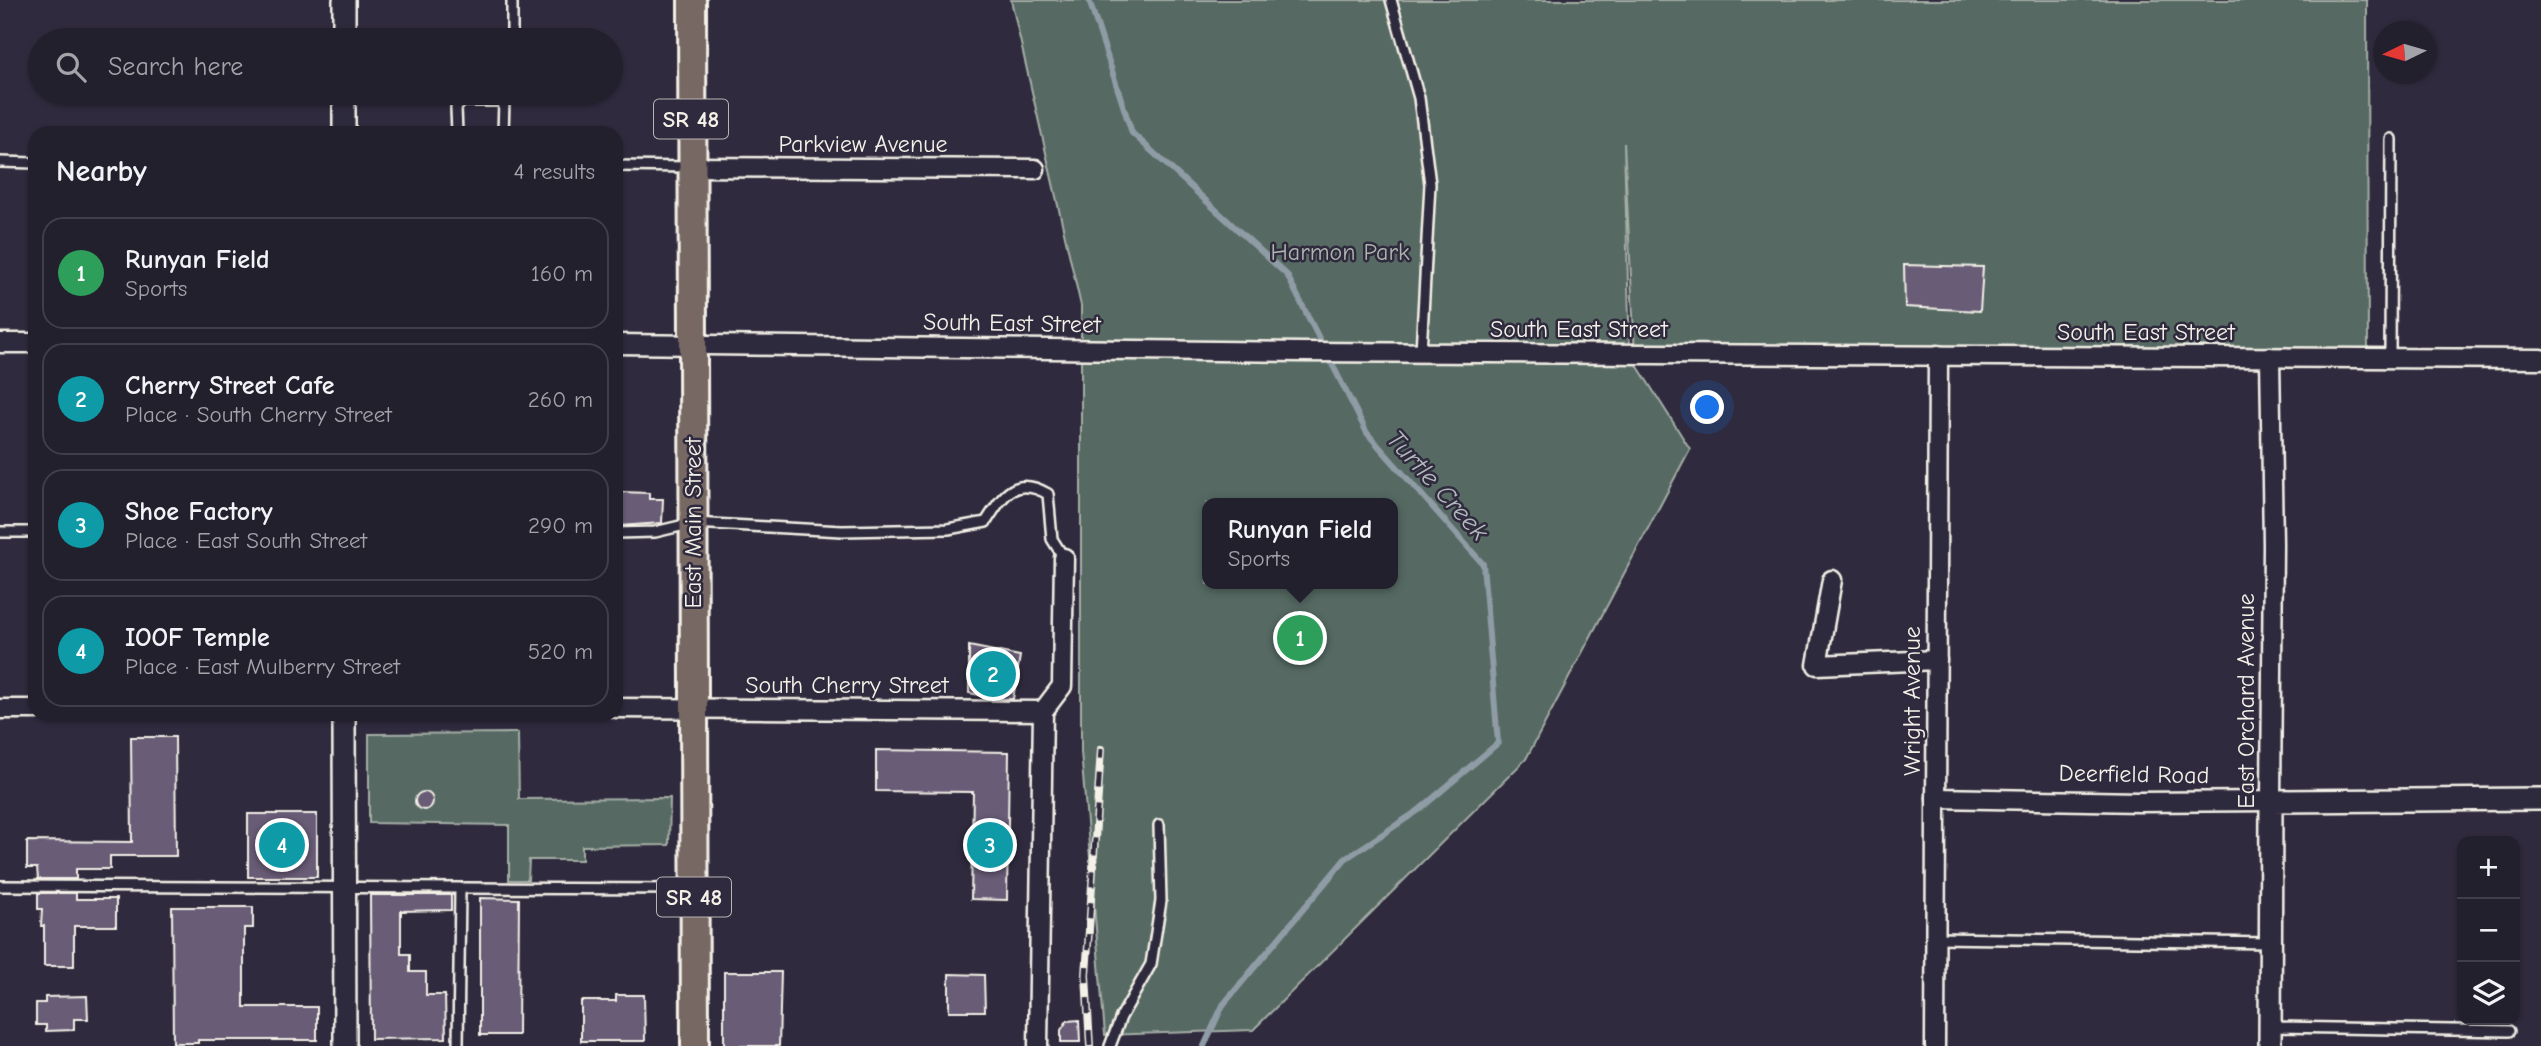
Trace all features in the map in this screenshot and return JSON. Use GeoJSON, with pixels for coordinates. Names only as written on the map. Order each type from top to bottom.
{"type":"FeatureCollection","features":[{"type":"Feature","properties":{"kind":"main road","name":"East Main Street"},"geometry":{"type":"LineString","coordinates":[[692,0],[695,1046]]}},
{"type":"Feature","properties":{"kind":"street"},"geometry":{"type":"LineString","coordinates":[[344,0],[344,28]]}},
{"type":"Feature","properties":{"kind":"street"},"geometry":{"type":"LineString","coordinates":[[344,105],[344,126]]}},
{"type":"Feature","properties":{"kind":"street","name":"Parkview Avenue"},"geometry":{"type":"LineString","coordinates":[[691,167],[1035,169]]}},
{"type":"Feature","properties":{"kind":"street"},"geometry":{"type":"LineString","coordinates":[[0,343],[28,343]]}},
{"type":"Feature","properties":{"kind":"street","name":"South East Street"},"geometry":{"type":"LineString","coordinates":[[623,344],[2541,359]]}},
{"type":"Feature","properties":{"kind":"street","name":"Wright Avenue"},"geometry":{"type":"LineString","coordinates":[[1936,1046],[1938,355]]}},
{"type":"Feature","properties":{"kind":"street","name":"East Orchard Avenue"},"geometry":{"type":"LineString","coordinates":[[2270,357],[2273,544],[2270,1036]]}},
{"type":"Feature","properties":{"kind":"street"},"geometry":{"type":"LineString","coordinates":[[1038,1046],[1043,710],[1062,687],[1064,558]]}},
{"type":"Feature","properties":{"kind":"street"},"geometry":{"type":"LineString","coordinates":[[1832,580],[1817,664],[1937,660]]}},
{"type":"Feature","properties":{"kind":"street","name":"South Cherry Street"},"geometry":{"type":"LineString","coordinates":[[623,708],[1043,710]]}},
{"type":"Feature","properties":{"kind":"street"},"geometry":{"type":"LineString","coordinates":[[0,709],[28,709]]}},
{"type":"Feature","properties":{"kind":"street"},"geometry":{"type":"LineString","coordinates":[[344,721],[345,1046]]}},
{"type":"Feature","properties":{"kind":"street","name":"Deerfield Road"},"geometry":{"type":"LineString","coordinates":[[1937,798],[2139,803],[2541,799]]}},
{"type":"Feature","properties":{"kind":"lane"},"geometry":{"type":"LineString","coordinates":[[512,0],[512,28]]}},
{"type":"Feature","properties":{"kind":"lane"},"geometry":{"type":"LineString","coordinates":[[1391,0],[1419,98],[1430,184],[1421,352]]}},
{"type":"Feature","properties":{"kind":"lane"},"geometry":{"type":"LineString","coordinates":[[457,126],[456,108],[459,105]]}},
{"type":"Feature","properties":{"kind":"lane"},"geometry":{"type":"LineString","coordinates":[[503,126],[504,105]]}},
{"type":"Feature","properties":{"kind":"lane"},"geometry":{"type":"LineString","coordinates":[[2390,358],[2391,139]]}},
{"type":"Feature","properties":{"kind":"lane"},"geometry":{"type":"LineString","coordinates":[[0,162],[28,163]]}},
{"type":"Feature","properties":{"kind":"lane"},"geometry":{"type":"LineString","coordinates":[[623,166],[691,167]]}},
{"type":"Feature","properties":{"kind":"lane"},"geometry":{"type":"LineString","coordinates":[[623,533],[655,532],[693,523],[842,531],[948,529],[986,522],[1000,499],[1014,487],[1034,486],[1048,494],[1052,539],[1064,558]]}},
{"type":"Feature","properties":{"kind":"lane"},"geometry":{"type":"LineString","coordinates":[[0,532],[28,532]]}},
{"type":"Feature","properties":{"kind":"lane"},"geometry":{"type":"LineString","coordinates":[[1110,1046],[1121,1017],[1151,964],[1161,901],[1159,825]]}},
{"type":"Feature","properties":{"kind":"lane"},"geometry":{"type":"LineString","coordinates":[[0,886],[694,889]]}},
{"type":"Feature","properties":{"kind":"lane"},"geometry":{"type":"LineString","coordinates":[[458,1046],[460,889]]}},
{"type":"Feature","properties":{"kind":"lane"},"geometry":{"type":"LineString","coordinates":[[1936,938],[2271,943]]}},
{"type":"Feature","properties":{"kind":"lane"},"geometry":{"type":"LineString","coordinates":[[2270,1036],[2509,1031]]}},
{"type":"Feature","properties":{"kind":"green space","name":"Harmon Park"},"geometry":{"type":"Polygon","coordinates":[[[1011,0],[2367,0],[2368,357],[1635,354],[1624,143],[1630,354],[1690,449],[1526,759],[1253,1030],[1105,1035],[1081,752],[1081,306],[1011,0]]]}},
{"type":"Feature","properties":{"kind":"green space"},"geometry":{"type":"Polygon","coordinates":[[[518,733],[519,799],[670,798],[669,845],[582,846],[582,860],[529,860],[528,880],[509,880],[509,825],[369,823],[369,734],[518,733]]]}},
{"type":"Feature","properties":{"kind":"building"},"geometry":{"type":"Polygon","coordinates":[[[1904,265],[1983,267],[1980,311],[1905,307],[1904,265]]]}},
{"type":"Feature","properties":{"kind":"building"},"geometry":{"type":"Polygon","coordinates":[[[623,492],[649,493],[649,499],[663,499],[662,523],[623,526],[623,492]]]}},
{"type":"Feature","properties":{"kind":"building"},"geometry":{"type":"Polygon","coordinates":[[[969,646],[1020,656],[1013,699],[969,693],[969,646]]]}},
{"type":"Feature","properties":{"kind":"building"},"geometry":{"type":"Polygon","coordinates":[[[131,737],[175,737],[176,856],[110,856],[110,869],[76,869],[76,879],[38,879],[37,868],[27,868],[27,841],[132,842],[131,737]]]}},
{"type":"Feature","properties":{"kind":"building"},"geometry":{"type":"Polygon","coordinates":[[[876,750],[1009,752],[1007,900],[971,899],[973,792],[876,791],[876,750]]]}},
{"type":"Feature","properties":{"kind":"building"},"geometry":{"type":"Polygon","coordinates":[[[420,792],[428,792],[433,801],[431,808],[420,810],[415,805],[415,797],[420,792]]]}},
{"type":"Feature","properties":{"kind":"building"},"geometry":{"type":"Polygon","coordinates":[[[248,814],[317,814],[317,877],[248,877],[248,814]]]}},
{"type":"Feature","properties":{"kind":"building"},"geometry":{"type":"Polygon","coordinates":[[[38,893],[76,893],[76,899],[116,899],[116,926],[74,926],[74,966],[44,966],[44,926],[41,926],[42,909],[38,909],[38,893]]]}},
{"type":"Feature","properties":{"kind":"building"},"geometry":{"type":"Polygon","coordinates":[[[370,895],[451,895],[451,910],[401,911],[401,954],[410,954],[410,972],[426,972],[426,995],[445,995],[446,1038],[371,1039],[370,895]]]}},
{"type":"Feature","properties":{"kind":"building"},"geometry":{"type":"Polygon","coordinates":[[[480,898],[519,899],[518,1035],[480,1035],[480,898]]]}},
{"type":"Feature","properties":{"kind":"building"},"geometry":{"type":"Polygon","coordinates":[[[172,907],[253,907],[253,928],[244,928],[244,1007],[317,1007],[317,1040],[198,1040],[198,1043],[173,1043],[172,907]]]}},
{"type":"Feature","properties":{"kind":"building"},"geometry":{"type":"Polygon","coordinates":[[[724,972],[781,972],[779,1046],[724,1046],[724,972]]]}},
{"type":"Feature","properties":{"kind":"building"},"geometry":{"type":"Polygon","coordinates":[[[949,974],[984,975],[985,1011],[949,1011],[949,974]]]}},
{"type":"Feature","properties":{"kind":"building"},"geometry":{"type":"Polygon","coordinates":[[[616,995],[644,995],[645,1041],[581,1041],[581,1001],[616,1001],[616,995]]]}},
{"type":"Feature","properties":{"kind":"building"},"geometry":{"type":"Polygon","coordinates":[[[87,996],[88,1019],[74,1019],[74,1030],[46,1031],[46,1025],[36,1025],[36,1003],[45,1003],[45,997],[87,996]]]}},
{"type":"Feature","properties":{"kind":"building"},"geometry":{"type":"Polygon","coordinates":[[[1079,1020],[1080,1042],[1061,1042],[1061,1030],[1067,1021],[1079,1020]]]}},
{"type":"Feature","properties":{"kind":"waterway","name":"Turtle Creek"},"geometry":{"type":"LineString","coordinates":[[1089,0],[1132,133],[1287,275],[1367,433],[1483,564],[1498,743],[1419,810],[1345,859],[1223,1005],[1204,1046]]}},
{"type":"Feature","properties":{"kind":"railway"},"geometry":{"type":"LineString","coordinates":[[1090,1046],[1086,975],[1101,749]]}},
{"type":"Feature","properties":{"kind":"place","name":"Runyan Field"},"geometry":{"type":"Point","coordinates":[1300,638]}},
{"type":"Feature","properties":{"kind":"place","name":"Cherry Street Cafe"},"geometry":{"type":"Point","coordinates":[993,674]}},
{"type":"Feature","properties":{"kind":"place","name":"IOOF Temple"},"geometry":{"type":"Point","coordinates":[282,845]}},
{"type":"Feature","properties":{"kind":"place","name":"Shoe Factory"},"geometry":{"type":"Point","coordinates":[990,845]}}]}
